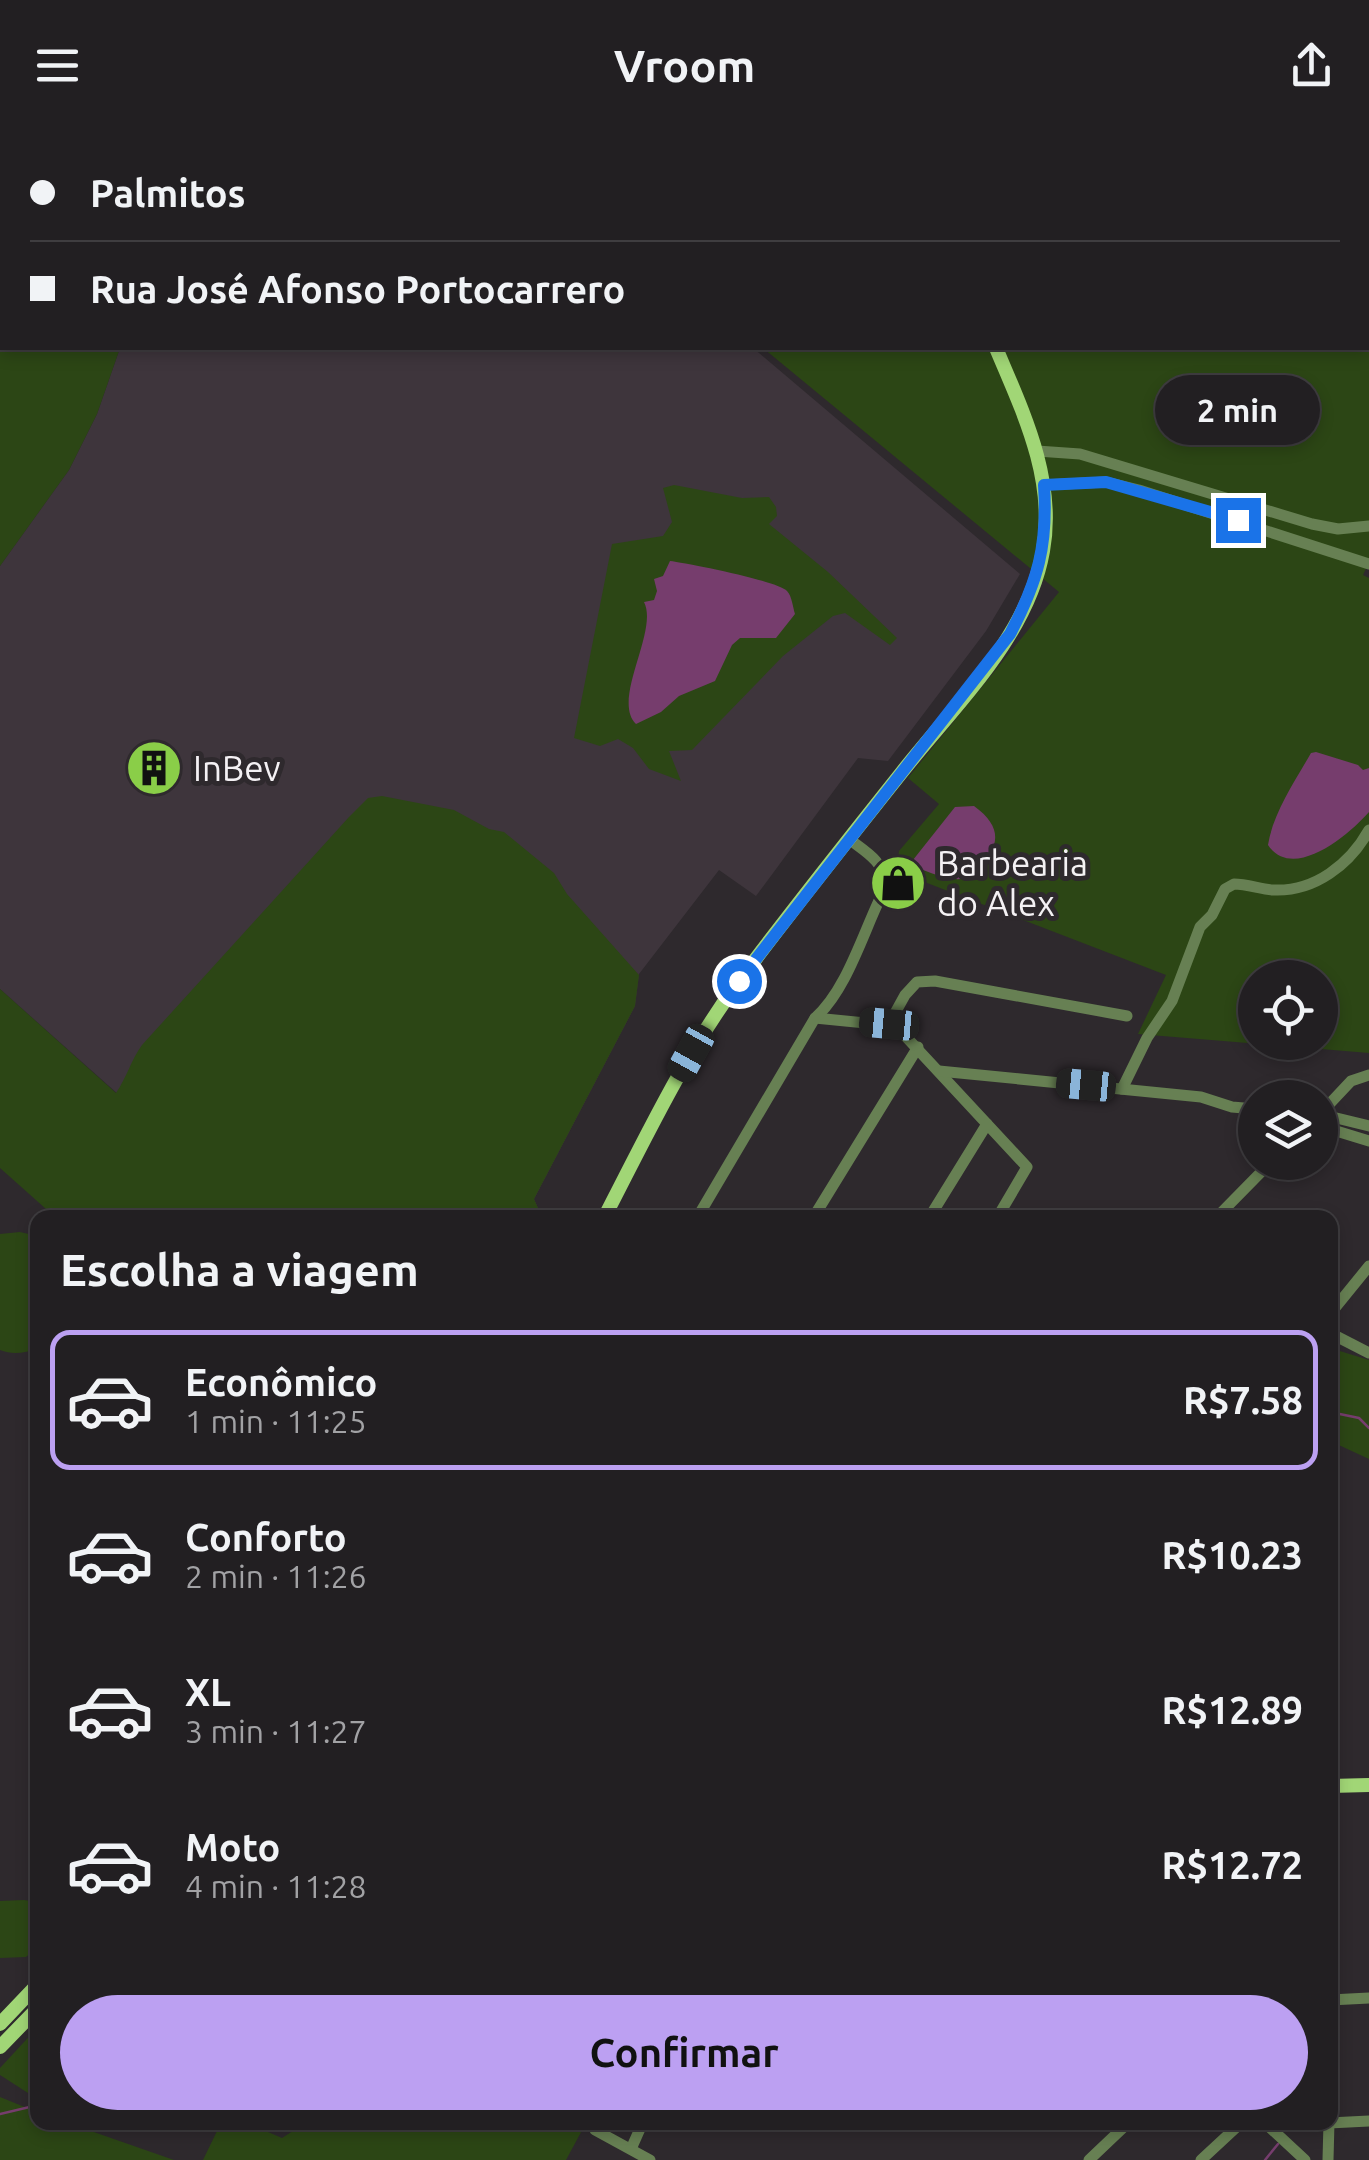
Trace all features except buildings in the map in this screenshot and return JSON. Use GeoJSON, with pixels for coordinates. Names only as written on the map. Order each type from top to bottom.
{"type":"FeatureCollection","features":[{"type":"Feature","properties":{"kind":"main road"},"geometry":{"type":"LineString","coordinates":[[608,1210],[711,1020],[1010,634],[1026,602],[1043,552],[1044,485],[1037,451],[997,350]]}},
{"type":"Feature","properties":{"kind":"main road"},"geometry":{"type":"LineString","coordinates":[[1338,1786],[1369,1785]]}},
{"type":"Feature","properties":{"kind":"main road"},"geometry":{"type":"LineString","coordinates":[[0,2024],[30,1992]]}},
{"type":"Feature","properties":{"kind":"main road"},"geometry":{"type":"LineString","coordinates":[[0,2047],[30,2016]]}},
{"type":"Feature","properties":{"kind":"street"},"geometry":{"type":"LineString","coordinates":[[1037,451],[1080,454],[1312,524],[1338,529],[1369,526]]}},
{"type":"Feature","properties":{"kind":"street"},"geometry":{"type":"LineString","coordinates":[[1044,485],[1093,482],[1140,490],[1369,564]]}},
{"type":"Feature","properties":{"kind":"street"},"geometry":{"type":"LineString","coordinates":[[1122,1089],[1147,1038],[1172,1001],[1200,926],[1212,914],[1225,889],[1234,884],[1275,890],[1306,884],[1338,869],[1356,852],[1369,830]]}},
{"type":"Feature","properties":{"kind":"street"},"geometry":{"type":"LineString","coordinates":[[701,1210],[815,1018],[838,989],[886,884],[876,859],[849,839]]}},
{"type":"Feature","properties":{"kind":"street"},"geometry":{"type":"LineString","coordinates":[[889,1024],[917,982],[935,981],[1127,1016]]}},
{"type":"Feature","properties":{"kind":"street"},"geometry":{"type":"LineString","coordinates":[[815,1018],[889,1024],[918,1047],[1027,1167],[1002,1210]]}},
{"type":"Feature","properties":{"kind":"street"},"geometry":{"type":"LineString","coordinates":[[819,1210],[918,1047]]}},
{"type":"Feature","properties":{"kind":"street"},"geometry":{"type":"LineString","coordinates":[[939,1071],[1201,1097],[1238,1107]]}},
{"type":"Feature","properties":{"kind":"street"},"geometry":{"type":"LineString","coordinates":[[1338,1094],[1357,1077],[1369,1075]]}},
{"type":"Feature","properties":{"kind":"street"},"geometry":{"type":"LineString","coordinates":[[1342,1090],[1341,1100],[1349,1121]]}},
{"type":"Feature","properties":{"kind":"street"},"geometry":{"type":"LineString","coordinates":[[1338,1118],[1369,1126]]}},
{"type":"Feature","properties":{"kind":"street"},"geometry":{"type":"LineString","coordinates":[[934,1210],[986,1124]]}},
{"type":"Feature","properties":{"kind":"street"},"geometry":{"type":"LineString","coordinates":[[1338,1132],[1369,1141]]}},
{"type":"Feature","properties":{"kind":"street"},"geometry":{"type":"LineString","coordinates":[[1224,1210],[1253,1180]]}},
{"type":"Feature","properties":{"kind":"street"},"geometry":{"type":"LineString","coordinates":[[1338,1304],[1369,1266]]}},
{"type":"Feature","properties":{"kind":"street"},"geometry":{"type":"LineString","coordinates":[[1338,1337],[1369,1353]]}},
{"type":"Feature","properties":{"kind":"street"},"geometry":{"type":"LineString","coordinates":[[1338,2000],[1369,1998]]}},
{"type":"Feature","properties":{"kind":"street"},"geometry":{"type":"LineString","coordinates":[[1338,2123],[1369,2121]]}},
{"type":"Feature","properties":{"kind":"street"},"geometry":{"type":"LineString","coordinates":[[595,2130],[650,2160]]}},
{"type":"Feature","properties":{"kind":"street"},"geometry":{"type":"LineString","coordinates":[[631,2149],[639,2130]]}},
{"type":"Feature","properties":{"kind":"street"},"geometry":{"type":"LineString","coordinates":[[1089,2160],[1121,2130]]}},
{"type":"Feature","properties":{"kind":"street"},"geometry":{"type":"LineString","coordinates":[[1201,2160],[1233,2130]]}},
{"type":"Feature","properties":{"kind":"street"},"geometry":{"type":"LineString","coordinates":[[1272,2130],[1304,2160]]}},
{"type":"Feature","properties":{"kind":"street"},"geometry":{"type":"LineString","coordinates":[[1328,2130],[1328,2160]]}},
{"type":"Feature","properties":{"kind":"shaded area"},"geometry":{"type":"Polygon","coordinates":[[[119,350],[755,350],[1020,574],[986,631],[888,761],[858,758],[756,896],[719,870],[639,974],[635,1006],[534,1199],[539,1210],[248,1210],[0,989],[0,566],[69,470],[97,414],[119,350]]]}},
{"type":"Feature","properties":{"kind":"shaded area"},"geometry":{"type":"Polygon","coordinates":[[[670,561],[780,587],[789,593],[795,614],[776,638],[740,638],[732,645],[715,681],[679,696],[661,712],[636,724],[629,699],[646,630],[644,602],[654,600],[654,579],[663,576],[670,561]]]}},
{"type":"Feature","properties":{"kind":"shaded area"},"geometry":{"type":"Polygon","coordinates":[[[1311,753],[1363,770],[1369,768],[1369,812],[1335,842],[1306,857],[1292,859],[1279,855],[1268,845],[1285,797],[1311,753]]]}},
{"type":"Feature","properties":{"kind":"shaded area"},"geometry":{"type":"Polygon","coordinates":[[[974,806],[990,822],[995,837],[990,853],[974,872],[955,879],[909,865],[955,807],[974,806]]]}},
{"type":"Feature","properties":{"kind":"green space"},"geometry":{"type":"Polygon","coordinates":[[[0,350],[119,350],[97,414],[69,470],[0,566],[0,350]]]}},
{"type":"Feature","properties":{"kind":"green space"},"geometry":{"type":"Polygon","coordinates":[[[765,350],[1369,350],[1369,562],[1363,575],[1369,578],[1369,1053],[1338,1050],[1338,960],[1238,960],[1238,1042],[1138,1034],[1166,975],[896,871],[899,851],[939,804],[908,778],[1059,592],[765,350]]]}},
{"type":"Feature","properties":{"kind":"green space"},"geometry":{"type":"Polygon","coordinates":[[[674,485],[742,498],[769,497],[777,516],[769,524],[828,572],[897,638],[890,645],[845,613],[833,616],[783,656],[692,750],[669,751],[681,781],[649,769],[633,748],[618,739],[600,746],[574,738],[612,544],[663,536],[672,522],[663,488],[674,485]]]}},
{"type":"Feature","properties":{"kind":"green space"},"geometry":{"type":"Polygon","coordinates":[[[382,796],[454,810],[489,829],[504,832],[554,873],[567,894],[639,975],[635,1006],[534,1199],[539,1210],[47,1210],[0,1168],[0,989],[116,1093],[142,1045],[368,798],[382,796]]]}},
{"type":"Feature","properties":{"kind":"green space"},"geometry":{"type":"Polygon","coordinates":[[[0,1234],[30,1234],[30,1350],[0,1350],[0,1234]]]}},
{"type":"Feature","properties":{"kind":"green space"},"geometry":{"type":"Polygon","coordinates":[[[1338,1350],[1369,1360],[1369,1459],[1338,1445],[1338,1350]]]}},
{"type":"Feature","properties":{"kind":"green space"},"geometry":{"type":"Polygon","coordinates":[[[0,1901],[30,1901],[30,1953],[26,1957],[0,1958],[0,1901]]]}},
{"type":"Feature","properties":{"kind":"green space"},"geometry":{"type":"Polygon","coordinates":[[[30,2036],[30,2093],[0,2075],[0,2068],[30,2036]]]}},
{"type":"Feature","properties":{"kind":"green space"},"geometry":{"type":"Polygon","coordinates":[[[0,2097],[30,2109],[30,2130],[88,2130],[174,2160],[0,2160],[0,2097]]]}},
{"type":"Feature","properties":{"kind":"green space"},"geometry":{"type":"Polygon","coordinates":[[[218,2130],[263,2130],[282,2138],[294,2130],[582,2130],[566,2160],[203,2160],[218,2130]]]}},
{"type":"Feature","properties":{"kind":"waterway"},"geometry":{"type":"LineString","coordinates":[[1338,1414],[1359,1418],[1369,1428]]}},
{"type":"Feature","properties":{"kind":"waterway"},"geometry":{"type":"LineString","coordinates":[[0,2114],[30,2107]]}},
{"type":"Feature","properties":{"kind":"waterway"},"geometry":{"type":"LineString","coordinates":[[1265,2160],[1278,2144]]}},
{"type":"Feature","properties":{"kind":"place","name":"InBev"},"geometry":{"type":"Point","coordinates":[154,768]}},
{"type":"Feature","properties":{"kind":"place","name":"Barbearia do Alex"},"geometry":{"type":"Point","coordinates":[898,883]}},
{"type":"Feature","properties":{"kind":"route"},"geometry":{"type":"LineString","coordinates":[[739,981],[1010,634],[1036,578],[1043,552],[1044,485],[1106,482],[1238,520]]}}]}
